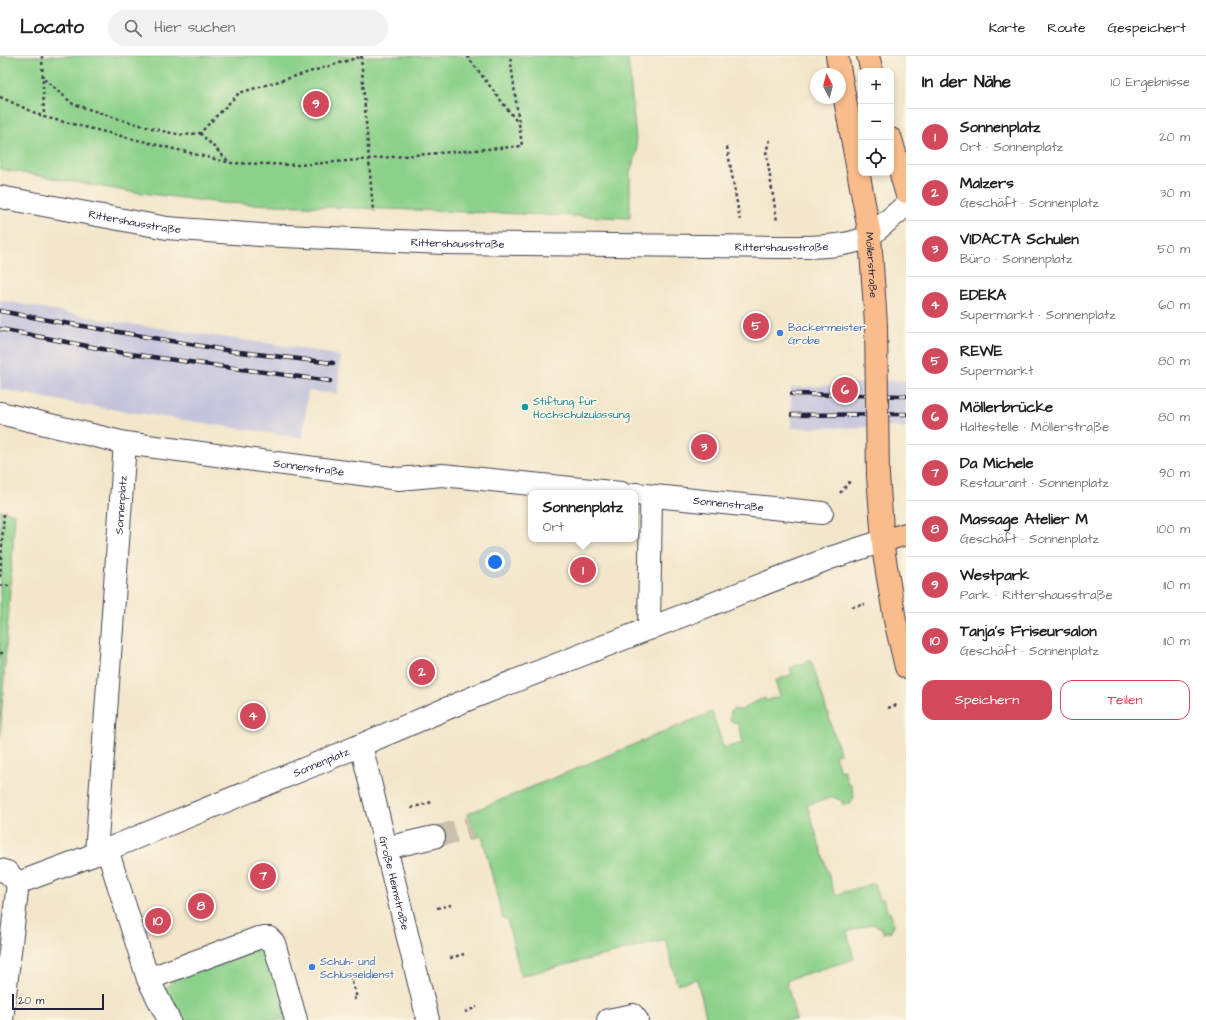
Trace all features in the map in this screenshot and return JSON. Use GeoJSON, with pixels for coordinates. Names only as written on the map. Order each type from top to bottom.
{"type":"FeatureCollection","features":[{"type":"Feature","properties":{"kind":"main road","name":"Möllerstraße"},"geometry":{"type":"LineString","coordinates":[[837,56],[870,236],[876,324],[878,476],[883,541],[895,620],[906,667]]}},
{"type":"Feature","properties":{"kind":"main road"},"geometry":{"type":"LineString","coordinates":[[868,56],[871,68]]}},
{"type":"Feature","properties":{"kind":"main road"},"geometry":{"type":"LineString","coordinates":[[892,140],[906,192]]}},
{"type":"Feature","properties":{"kind":"main road"},"geometry":{"type":"LineString","coordinates":[[883,541],[906,534]]}},
{"type":"Feature","properties":{"kind":"street","name":"Rittershausstraße"},"geometry":{"type":"LineString","coordinates":[[0,197],[167,228],[261,235],[444,243],[814,247],[838,245],[863,240],[870,236],[906,205]]}},
{"type":"Feature","properties":{"kind":"street","name":"Sonnenstraße"},"geometry":{"type":"LineString","coordinates":[[0,413],[125,443],[399,479],[442,475],[591,490]]}},
{"type":"Feature","properties":{"kind":"street","name":"Sonnenplatz"},"geometry":{"type":"LineString","coordinates":[[102,852],[125,443]]}},
{"type":"Feature","properties":{"kind":"street","name":"Sonnenstraße"},"geometry":{"type":"LineString","coordinates":[[643,495],[822,513]]}},
{"type":"Feature","properties":{"kind":"street"},"geometry":{"type":"LineString","coordinates":[[643,495],[650,629]]}},
{"type":"Feature","properties":{"kind":"street","name":"Sonnenplatz"},"geometry":{"type":"LineString","coordinates":[[18,883],[102,852],[474,697],[830,558],[883,541]]}},
{"type":"Feature","properties":{"kind":"street","name":"Große Heimstraße"},"geometry":{"type":"LineString","coordinates":[[361,745],[428,1020]]}},
{"type":"Feature","properties":{"kind":"street"},"geometry":{"type":"LineString","coordinates":[[386,848],[434,837]]}},
{"type":"Feature","properties":{"kind":"street"},"geometry":{"type":"LineString","coordinates":[[102,852],[148,979],[169,1020]]}},
{"type":"Feature","properties":{"kind":"street"},"geometry":{"type":"LineString","coordinates":[[0,870],[7,872],[18,883],[2,1020]]}},
{"type":"Feature","properties":{"kind":"street"},"geometry":{"type":"LineString","coordinates":[[148,979],[258,938],[269,938],[274,943],[296,1020]]}},
{"type":"Feature","properties":{"kind":"street"},"geometry":{"type":"LineString","coordinates":[[608,1020],[629,1015],[636,1017],[637,1020]]}},
{"type":"Feature","properties":{"kind":"path"},"geometry":{"type":"LineString","coordinates":[[42,56],[44,79],[44,117]]}},
{"type":"Feature","properties":{"kind":"path"},"geometry":{"type":"LineString","coordinates":[[44,79],[73,104],[122,120],[166,132],[184,135],[200,133],[238,93],[362,56],[375,241]]}},
{"type":"Feature","properties":{"kind":"path"},"geometry":{"type":"LineString","coordinates":[[467,56],[519,123]]}},
{"type":"Feature","properties":{"kind":"path"},"geometry":{"type":"LineString","coordinates":[[0,97],[44,117],[228,162],[299,165],[522,146],[510,56]]}},
{"type":"Feature","properties":{"kind":"path"},"geometry":{"type":"LineString","coordinates":[[200,133],[228,162]]}},
{"type":"Feature","properties":{"kind":"path"},"geometry":{"type":"LineString","coordinates":[[770,140],[766,151],[776,211]]}},
{"type":"Feature","properties":{"kind":"path"},"geometry":{"type":"LineString","coordinates":[[728,147],[739,212]]}},
{"type":"Feature","properties":{"kind":"path"},"geometry":{"type":"LineString","coordinates":[[0,577],[4,511]]}},
{"type":"Feature","properties":{"kind":"path"},"geometry":{"type":"LineString","coordinates":[[0,585],[10,586]]}},
{"type":"Feature","properties":{"kind":"path"},"geometry":{"type":"LineString","coordinates":[[852,607],[871,603]]}},
{"type":"Feature","properties":{"kind":"path"},"geometry":{"type":"LineString","coordinates":[[0,653],[5,653]]}},
{"type":"Feature","properties":{"kind":"path"},"geometry":{"type":"LineString","coordinates":[[888,708],[897,705]]}},
{"type":"Feature","properties":{"kind":"path"},"geometry":{"type":"LineString","coordinates":[[411,808],[432,802]]}},
{"type":"Feature","properties":{"kind":"path"},"geometry":{"type":"LineString","coordinates":[[437,908],[451,905]]}},
{"type":"Feature","properties":{"kind":"path"},"geometry":{"type":"LineString","coordinates":[[450,958],[464,954]]}},
{"type":"Feature","properties":{"kind":"path"},"geometry":{"type":"LineString","coordinates":[[353,1000],[357,998],[351,979],[366,974]]}},
{"type":"Feature","properties":{"kind":"path"},"geometry":{"type":"LineString","coordinates":[[465,1012],[477,1007]]}},
{"type":"Feature","properties":{"kind":"shaded area"},"geometry":{"type":"Polygon","coordinates":[[[0,300],[115,322],[294,347],[340,356],[338,394],[308,391],[303,438],[77,404],[0,389],[0,300]]]}},
{"type":"Feature","properties":{"kind":"shaded area"},"geometry":{"type":"Polygon","coordinates":[[[906,380],[906,427],[791,428],[791,388],[906,380]]]}},
{"type":"Feature","properties":{"kind":"green space"},"geometry":{"type":"Polygon","coordinates":[[[0,56],[628,56],[637,151],[630,172],[630,218],[222,203],[126,191],[0,169],[0,56]]]}},
{"type":"Feature","properties":{"kind":"green space"},"geometry":{"type":"Polygon","coordinates":[[[0,510],[15,514],[0,736],[0,510]]]}},
{"type":"Feature","properties":{"kind":"green space"},"geometry":{"type":"Polygon","coordinates":[[[811,660],[840,753],[835,755],[840,771],[844,770],[848,785],[851,784],[854,797],[850,804],[847,803],[843,805],[842,801],[833,797],[807,805],[835,895],[874,883],[879,900],[883,899],[888,913],[890,912],[894,925],[890,932],[883,933],[882,928],[872,924],[847,932],[854,959],[786,980],[796,1020],[707,1020],[697,979],[677,984],[666,940],[521,976],[507,919],[503,919],[482,836],[473,838],[467,814],[712,712],[724,748],[743,743],[738,724],[730,720],[731,711],[734,709],[742,709],[765,698],[766,701],[780,696],[775,681],[792,674],[790,668],[811,660]]]}},
{"type":"Feature","properties":{"kind":"green space"},"geometry":{"type":"Polygon","coordinates":[[[263,948],[270,953],[290,1020],[180,1020],[165,988],[190,967],[263,948]]]}},
{"type":"Feature","properties":{"kind":"tunnel"},"geometry":{"type":"LineString","coordinates":[[434,837],[471,828]]}},
{"type":"Feature","properties":{"kind":"railway"},"geometry":{"type":"LineString","coordinates":[[0,311],[231,351],[333,363]]}},
{"type":"Feature","properties":{"kind":"railway"},"geometry":{"type":"LineString","coordinates":[[0,329],[123,353],[330,381]]}},
{"type":"Feature","properties":{"kind":"railway"},"geometry":{"type":"LineString","coordinates":[[792,394],[906,396]]}},
{"type":"Feature","properties":{"kind":"railway"},"geometry":{"type":"LineString","coordinates":[[792,415],[906,414]]}},
{"type":"Feature","properties":{"kind":"place","name":"Westpark"},"geometry":{"type":"Point","coordinates":[316,104]}},
{"type":"Feature","properties":{"kind":"place","name":"REWE"},"geometry":{"type":"Point","coordinates":[756,326]}},
{"type":"Feature","properties":{"kind":"place","name":"Bäckermeister Grobe"},"geometry":{"type":"Point","coordinates":[780,333]}},
{"type":"Feature","properties":{"kind":"place","name":"Möllerbrücke"},"geometry":{"type":"Point","coordinates":[845,390]}},
{"type":"Feature","properties":{"kind":"place","name":"Stiftung für Hochschulzulassung"},"geometry":{"type":"Point","coordinates":[525,407]}},
{"type":"Feature","properties":{"kind":"place","name":"VIDACTA Schulen"},"geometry":{"type":"Point","coordinates":[704,447]}},
{"type":"Feature","properties":{"kind":"place","name":"Sonnenplatz"},"geometry":{"type":"Point","coordinates":[583,570]}},
{"type":"Feature","properties":{"kind":"place","name":"Malzers"},"geometry":{"type":"Point","coordinates":[422,672]}},
{"type":"Feature","properties":{"kind":"place","name":"EDEKA"},"geometry":{"type":"Point","coordinates":[253,716]}},
{"type":"Feature","properties":{"kind":"place","name":"Da Michele"},"geometry":{"type":"Point","coordinates":[263,876]}},
{"type":"Feature","properties":{"kind":"place","name":"Massage Atelier M"},"geometry":{"type":"Point","coordinates":[201,906]}},
{"type":"Feature","properties":{"kind":"place","name":"Tanja's Friseursalon"},"geometry":{"type":"Point","coordinates":[158,921]}},
{"type":"Feature","properties":{"kind":"place","name":"Schuh- und Schlüsseldienst"},"geometry":{"type":"Point","coordinates":[312,967]}}]}
